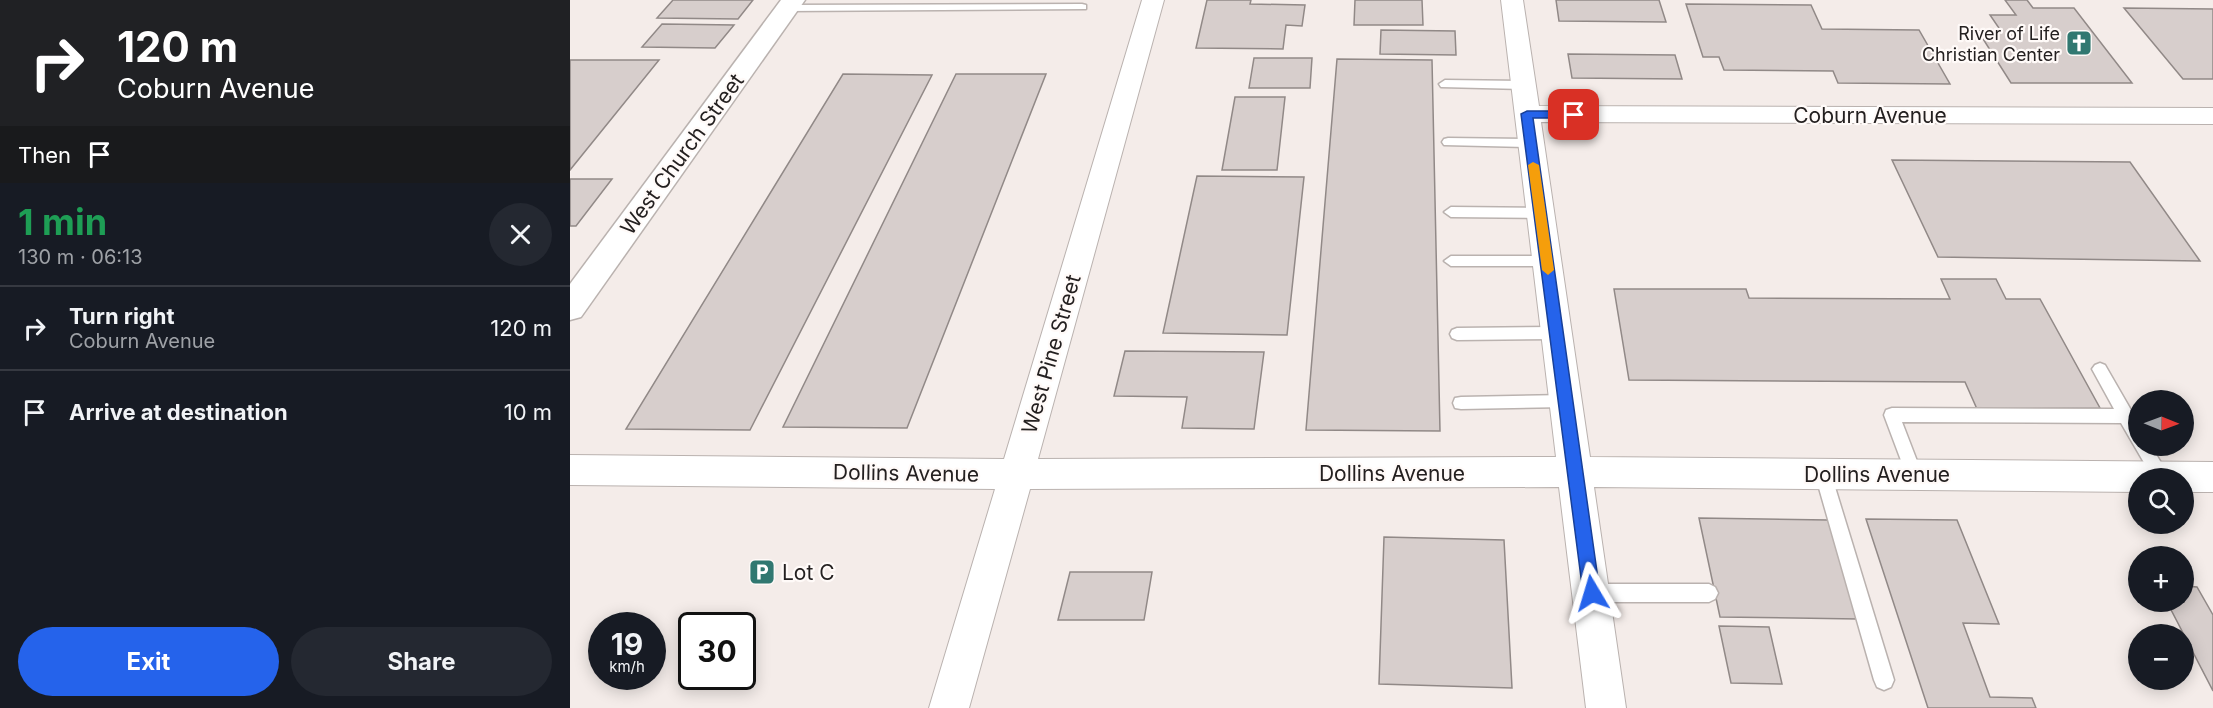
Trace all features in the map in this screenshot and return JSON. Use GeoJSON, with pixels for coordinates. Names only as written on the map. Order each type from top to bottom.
{"type":"FeatureCollection","features":[{"type":"Feature","properties":{"kind":"street","name":"West Pine Street"},"geometry":{"type":"LineString","coordinates":[[949,708],[1153,0]]}},
{"type":"Feature","properties":{"kind":"street"},"geometry":{"type":"LineString","coordinates":[[1512,0],[1606,708]]}},
{"type":"Feature","properties":{"kind":"street","name":"West Church Street"},"geometry":{"type":"LineString","coordinates":[[570,308],[790,4]]}},
{"type":"Feature","properties":{"kind":"street","name":"Coburn Avenue"},"geometry":{"type":"LineString","coordinates":[[1528,129],[2213,116]]}},
{"type":"Feature","properties":{"kind":"street","name":"Dollins Avenue"},"geometry":{"type":"LineString","coordinates":[[570,470],[1017,474],[1576,472],[2128,476]]}},
{"type":"Feature","properties":{"kind":"street","name":"Dollins Avenue"},"geometry":{"type":"LineString","coordinates":[[2194,477],[2213,477]]}},
{"type":"Feature","properties":{"kind":"lane"},"geometry":{"type":"LineString","coordinates":[[790,4],[1082,7]]}},
{"type":"Feature","properties":{"kind":"lane"},"geometry":{"type":"LineString","coordinates":[[1445,84],[1523,85]]}},
{"type":"Feature","properties":{"kind":"lane"},"geometry":{"type":"LineString","coordinates":[[1448,142],[1528,129]]}},
{"type":"Feature","properties":{"kind":"lane"},"geometry":{"type":"LineString","coordinates":[[1451,212],[1540,213]]}},
{"type":"Feature","properties":{"kind":"lane"},"geometry":{"type":"LineString","coordinates":[[1451,261],[1547,261]]}},
{"type":"Feature","properties":{"kind":"lane"},"geometry":{"type":"LineString","coordinates":[[1457,334],[1556,333]]}},
{"type":"Feature","properties":{"kind":"lane"},"geometry":{"type":"LineString","coordinates":[[2100,369],[2128,420]]}},
{"type":"Feature","properties":{"kind":"lane"},"geometry":{"type":"LineString","coordinates":[[1461,403],[1566,401]]}},
{"type":"Feature","properties":{"kind":"lane"},"geometry":{"type":"LineString","coordinates":[[1914,474],[1892,415],[2126,416]]}},
{"type":"Feature","properties":{"kind":"lane"},"geometry":{"type":"LineString","coordinates":[[1822,474],[1884,680]]}},
{"type":"Feature","properties":{"kind":"lane"},"geometry":{"type":"LineString","coordinates":[[1592,593],[1709,593]]}},
{"type":"Feature","properties":{"kind":"building"},"geometry":{"type":"Polygon","coordinates":[[[673,0],[753,0],[738,19],[657,18],[673,0]]]}},
{"type":"Feature","properties":{"kind":"building"},"geometry":{"type":"Polygon","coordinates":[[[1207,0],[1251,0],[1250,4],[1305,5],[1302,26],[1286,25],[1283,49],[1196,48],[1207,0]]]}},
{"type":"Feature","properties":{"kind":"building"},"geometry":{"type":"Polygon","coordinates":[[[1355,0],[1422,0],[1423,25],[1354,25],[1355,0]]]}},
{"type":"Feature","properties":{"kind":"building"},"geometry":{"type":"Polygon","coordinates":[[[1556,0],[1659,0],[1666,22],[1559,21],[1556,0]]]}},
{"type":"Feature","properties":{"kind":"building"},"geometry":{"type":"Polygon","coordinates":[[[2005,0],[2027,0],[2033,8],[2074,8],[2132,83],[2011,83],[1978,31],[2001,31],[1990,15],[2016,15],[2005,0]]]}},
{"type":"Feature","properties":{"kind":"building"},"geometry":{"type":"Polygon","coordinates":[[[1686,4],[1811,5],[1822,29],[1919,30],[1950,84],[1838,83],[1833,71],[1724,70],[1719,57],[1703,57],[1686,4]]]}},
{"type":"Feature","properties":{"kind":"building"},"geometry":{"type":"Polygon","coordinates":[[[2124,8],[2213,9],[2213,79],[2183,79],[2124,8]]]}},
{"type":"Feature","properties":{"kind":"building"},"geometry":{"type":"Polygon","coordinates":[[[662,24],[734,25],[715,48],[642,47],[662,24]]]}},
{"type":"Feature","properties":{"kind":"building"},"geometry":{"type":"Polygon","coordinates":[[[1381,30],[1455,31],[1456,55],[1380,54],[1381,30]]]}},
{"type":"Feature","properties":{"kind":"building"},"geometry":{"type":"Polygon","coordinates":[[[1568,54],[1675,55],[1682,79],[1572,78],[1568,54]]]}},
{"type":"Feature","properties":{"kind":"building"},"geometry":{"type":"Polygon","coordinates":[[[1254,58],[1312,58],[1310,88],[1249,88],[1254,58]]]}},
{"type":"Feature","properties":{"kind":"building"},"geometry":{"type":"Polygon","coordinates":[[[1337,59],[1432,60],[1440,431],[1306,430],[1337,59]]]}},
{"type":"Feature","properties":{"kind":"building"},"geometry":{"type":"Polygon","coordinates":[[[570,60],[659,60],[570,170],[570,60]]]}},
{"type":"Feature","properties":{"kind":"building"},"geometry":{"type":"Polygon","coordinates":[[[843,74],[932,75],[750,430],[626,429],[843,74]]]}},
{"type":"Feature","properties":{"kind":"building"},"geometry":{"type":"Polygon","coordinates":[[[956,74],[1046,74],[907,428],[783,427],[956,74]]]}},
{"type":"Feature","properties":{"kind":"building"},"geometry":{"type":"Polygon","coordinates":[[[1235,97],[1285,97],[1277,170],[1222,170],[1235,97]]]}},
{"type":"Feature","properties":{"kind":"building"},"geometry":{"type":"Polygon","coordinates":[[[1892,160],[2130,162],[2200,261],[1938,257],[1892,160]]]}},
{"type":"Feature","properties":{"kind":"building"},"geometry":{"type":"Polygon","coordinates":[[[1197,176],[1304,177],[1287,335],[1163,333],[1197,176]]]}},
{"type":"Feature","properties":{"kind":"building"},"geometry":{"type":"Polygon","coordinates":[[[570,179],[612,179],[576,226],[570,226],[570,179]]]}},
{"type":"Feature","properties":{"kind":"building"},"geometry":{"type":"Polygon","coordinates":[[[1941,279],[1996,279],[2006,299],[2040,299],[2100,408],[1977,409],[1965,382],[1629,380],[1614,289],[1746,289],[1749,298],[1950,299],[1941,279]]]}},
{"type":"Feature","properties":{"kind":"building"},"geometry":{"type":"Polygon","coordinates":[[[1125,351],[1264,352],[1254,429],[1182,428],[1187,397],[1114,396],[1125,351]]]}},
{"type":"Feature","properties":{"kind":"building"},"geometry":{"type":"Polygon","coordinates":[[[1699,518],[1828,520],[1858,619],[1720,617],[1699,518]]]}},
{"type":"Feature","properties":{"kind":"building"},"geometry":{"type":"Polygon","coordinates":[[[1866,519],[1957,520],[1999,624],[1963,623],[1990,697],[2032,698],[2036,708],[1928,708],[1866,519]]]}},
{"type":"Feature","properties":{"kind":"building"},"geometry":{"type":"Polygon","coordinates":[[[1384,537],[1504,540],[1512,688],[1379,684],[1384,537]]]}},
{"type":"Feature","properties":{"kind":"building"},"geometry":{"type":"Polygon","coordinates":[[[1070,572],[1152,572],[1144,620],[1058,620],[1070,572]]]}},
{"type":"Feature","properties":{"kind":"building"},"geometry":{"type":"Polygon","coordinates":[[[2194,587],[2197,587],[2213,615],[2213,691],[2194,654],[2194,624],[2178,624],[2172,612],[2194,612],[2194,587]]]}},
{"type":"Feature","properties":{"kind":"building"},"geometry":{"type":"Polygon","coordinates":[[[1719,626],[1769,627],[1782,684],[1731,683],[1719,626]]]}},
{"type":"Feature","properties":{"kind":"slow traffic"},"geometry":{"type":"LineString","coordinates":[[1533,165],[1548,270]]}},
{"type":"Feature","properties":{"kind":"place","name":"River of Life Christian Center"},"geometry":{"type":"Point","coordinates":[2079,43]}},
{"type":"Feature","properties":{"kind":"place","name":"Lot C"},"geometry":{"type":"Point","coordinates":[762,572]}},
{"type":"Feature","properties":{"kind":"route"},"geometry":{"type":"LineString","coordinates":[[1574,115],[1527,114],[1592,593]]}}]}
